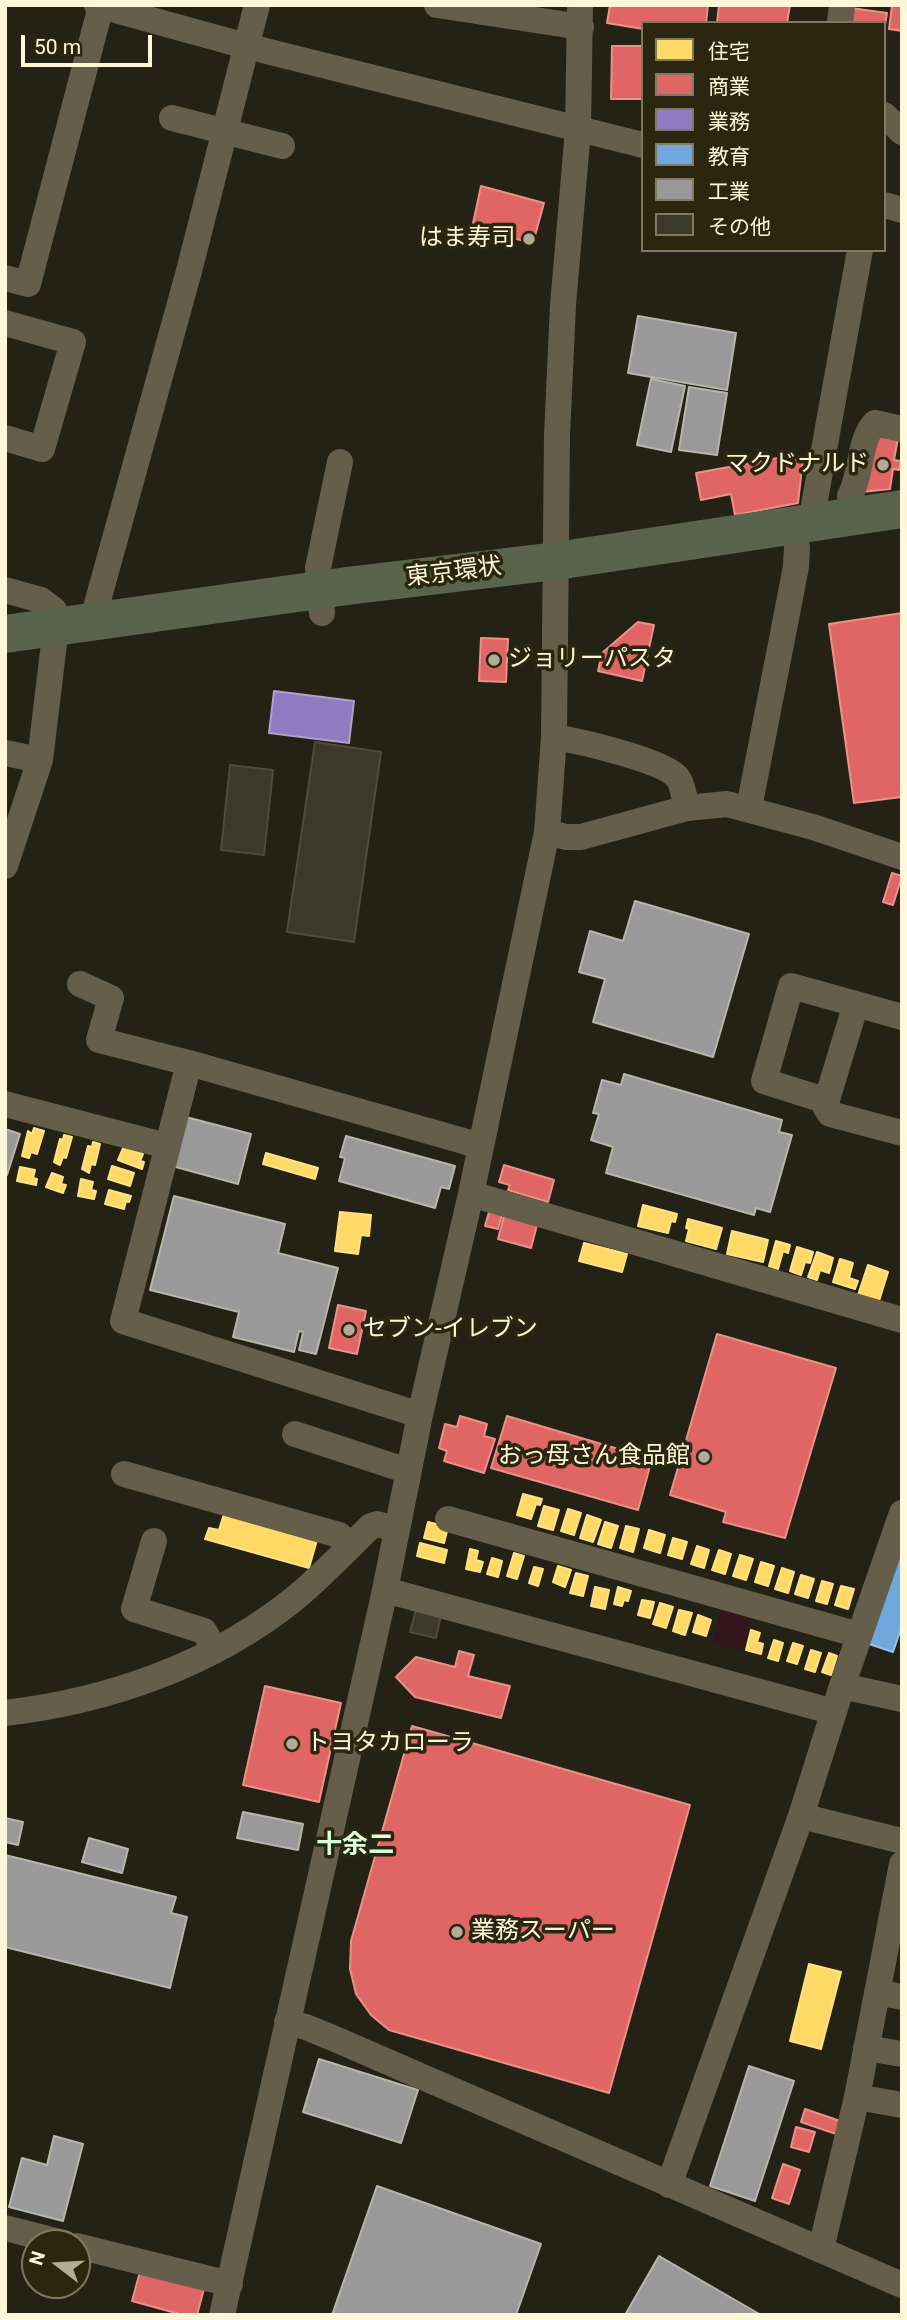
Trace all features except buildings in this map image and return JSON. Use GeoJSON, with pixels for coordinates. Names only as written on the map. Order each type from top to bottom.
{"type":"FeatureCollection","features":[{"type":"Feature","properties":{"kind":"highway","name":"東京環状"},"geometry":{"type":"LineString","coordinates":[[5,634],[67,633],[556,571],[804,534],[902,509]]}},
{"type":"Feature","properties":{"kind":"highway","name":"東京環状"},"geometry":{"type":"LineString","coordinates":[[804,534],[902,532]]}},
{"type":"Feature","properties":{"kind":"highway","name":"東京環状"},"geometry":{"type":"LineString","coordinates":[[5,657],[67,633]]}},
{"type":"Feature","properties":{"kind":"street"},"geometry":{"type":"LineString","coordinates":[[5,866],[40,760],[67,633],[189,271],[257,5]]}},
{"type":"Feature","properties":{"kind":"street"},"geometry":{"type":"LineString","coordinates":[[222,2315],[471,1194],[547,832],[554,737],[555,479],[578,130],[581,16],[437,5]]}},
{"type":"Feature","properties":{"kind":"street"},"geometry":{"type":"LineString","coordinates":[[5,278],[28,284],[99,6],[246,46],[641,145]]}},
{"type":"Feature","properties":{"kind":"street"},"geometry":{"type":"LineString","coordinates":[[886,117],[902,132]]}},
{"type":"Feature","properties":{"kind":"street"},"geometry":{"type":"LineString","coordinates":[[172,118],[282,146]]}},
{"type":"Feature","properties":{"kind":"street"},"geometry":{"type":"LineString","coordinates":[[749,808],[860,252]]}},
{"type":"Feature","properties":{"kind":"street"},"geometry":{"type":"LineString","coordinates":[[5,438],[42,449],[73,342],[6,324]]}},
{"type":"Feature","properties":{"kind":"street"},"geometry":{"type":"LineString","coordinates":[[850,496],[857,483],[867,431],[875,423],[902,429]]}},
{"type":"Feature","properties":{"kind":"street"},"geometry":{"type":"LineString","coordinates":[[321,602],[318,568],[340,462]]}},
{"type":"Feature","properties":{"kind":"street"},"geometry":{"type":"LineString","coordinates":[[5,590],[41,600],[54,610],[67,633]]}},
{"type":"Feature","properties":{"kind":"street"},"geometry":{"type":"LineString","coordinates":[[554,737],[593,744],[668,770],[679,779],[687,808]]}},
{"type":"Feature","properties":{"kind":"street"},"geometry":{"type":"LineString","coordinates":[[5,753],[40,760]]}},
{"type":"Feature","properties":{"kind":"street"},"geometry":{"type":"LineString","coordinates":[[547,832],[580,837],[687,808],[727,804],[749,808],[902,857]]}},
{"type":"Feature","properties":{"kind":"street"},"geometry":{"type":"LineString","coordinates":[[80,984],[111,998],[99,1040],[481,1146]]}},
{"type":"Feature","properties":{"kind":"street"},"geometry":{"type":"LineString","coordinates":[[827,1101],[764,1081],[791,986],[902,1017]]}},
{"type":"Feature","properties":{"kind":"street"},"geometry":{"type":"LineString","coordinates":[[856,1004],[825,1106],[830,1114],[901,1128]]}},
{"type":"Feature","properties":{"kind":"street"},"geometry":{"type":"LineString","coordinates":[[189,1063],[123,1321],[420,1415]]}},
{"type":"Feature","properties":{"kind":"street"},"geometry":{"type":"LineString","coordinates":[[5,1104],[167,1146]]}},
{"type":"Feature","properties":{"kind":"street"},"geometry":{"type":"LineString","coordinates":[[471,1194],[902,1320]]}},
{"type":"Feature","properties":{"kind":"street"},"geometry":{"type":"LineString","coordinates":[[295,1434],[408,1471]]}},
{"type":"Feature","properties":{"kind":"street"},"geometry":{"type":"LineString","coordinates":[[124,1474],[339,1535],[351,1545]]}},
{"type":"Feature","properties":{"kind":"street"},"geometry":{"type":"LineString","coordinates":[[669,2185],[821,1767],[842,1686],[902,1513]]}},
{"type":"Feature","properties":{"kind":"street"},"geometry":{"type":"LineString","coordinates":[[448,1519],[859,1635]]}},
{"type":"Feature","properties":{"kind":"street"},"geometry":{"type":"LineString","coordinates":[[5,1713],[79,1702],[170,1671],[215,1650],[293,1600],[371,1526],[377,1524],[397,1530]]}},
{"type":"Feature","properties":{"kind":"street"},"geometry":{"type":"LineString","coordinates":[[154,1541],[134,1609],[204,1630],[215,1650]]}},
{"type":"Feature","properties":{"kind":"street"},"geometry":{"type":"LineString","coordinates":[[384,1590],[834,1723]]}},
{"type":"Feature","properties":{"kind":"street"},"geometry":{"type":"LineString","coordinates":[[842,1686],[902,1699]]}},
{"type":"Feature","properties":{"kind":"street"},"geometry":{"type":"LineString","coordinates":[[801,1816],[902,1841]]}},
{"type":"Feature","properties":{"kind":"street"},"geometry":{"type":"LineString","coordinates":[[821,2249],[866,2048],[890,1995],[901,1871]]}},
{"type":"Feature","properties":{"kind":"street"},"geometry":{"type":"LineString","coordinates":[[287,2022],[335,2039],[902,2285]]}},
{"type":"Feature","properties":{"kind":"street"},"geometry":{"type":"LineString","coordinates":[[866,2048],[902,2054]]}},
{"type":"Feature","properties":{"kind":"street"},"geometry":{"type":"LineString","coordinates":[[857,2097],[902,2105]]}},
{"type":"Feature","properties":{"kind":"street"},"geometry":{"type":"LineString","coordinates":[[91,2249],[230,2284]]}},
{"type":"Feature","properties":{"kind":"shaded area"},"geometry":{"type":"Polygon","coordinates":[[[723,1604],[753,1614],[742,1652],[712,1643],[723,1604]]]}},
{"type":"Feature","properties":{"kind":"place","name":"はま寿司"},"geometry":{"type":"Point","coordinates":[529,239]}},
{"type":"Feature","properties":{"kind":"place","name":"マクドナルド"},"geometry":{"type":"Point","coordinates":[883,465]}},
{"type":"Feature","properties":{"kind":"place","name":"ジョリーパスタ"},"geometry":{"type":"Point","coordinates":[494,660]}},
{"type":"Feature","properties":{"kind":"place","name":"セブン-イレブン"},"geometry":{"type":"Point","coordinates":[349,1330]}},
{"type":"Feature","properties":{"kind":"place","name":"おっ母さん食品館"},"geometry":{"type":"Point","coordinates":[704,1457]}},
{"type":"Feature","properties":{"kind":"place","name":"トヨタカローラ"},"geometry":{"type":"Point","coordinates":[292,1744]}},
{"type":"Feature","properties":{"kind":"place","name":"業務スーパー"},"geometry":{"type":"Point","coordinates":[457,1932]}},
{"type":"Feature","properties":{"kind":"district","name":"十余二"},"geometry":{"type":"Point","coordinates":[355,1846]}}]}
